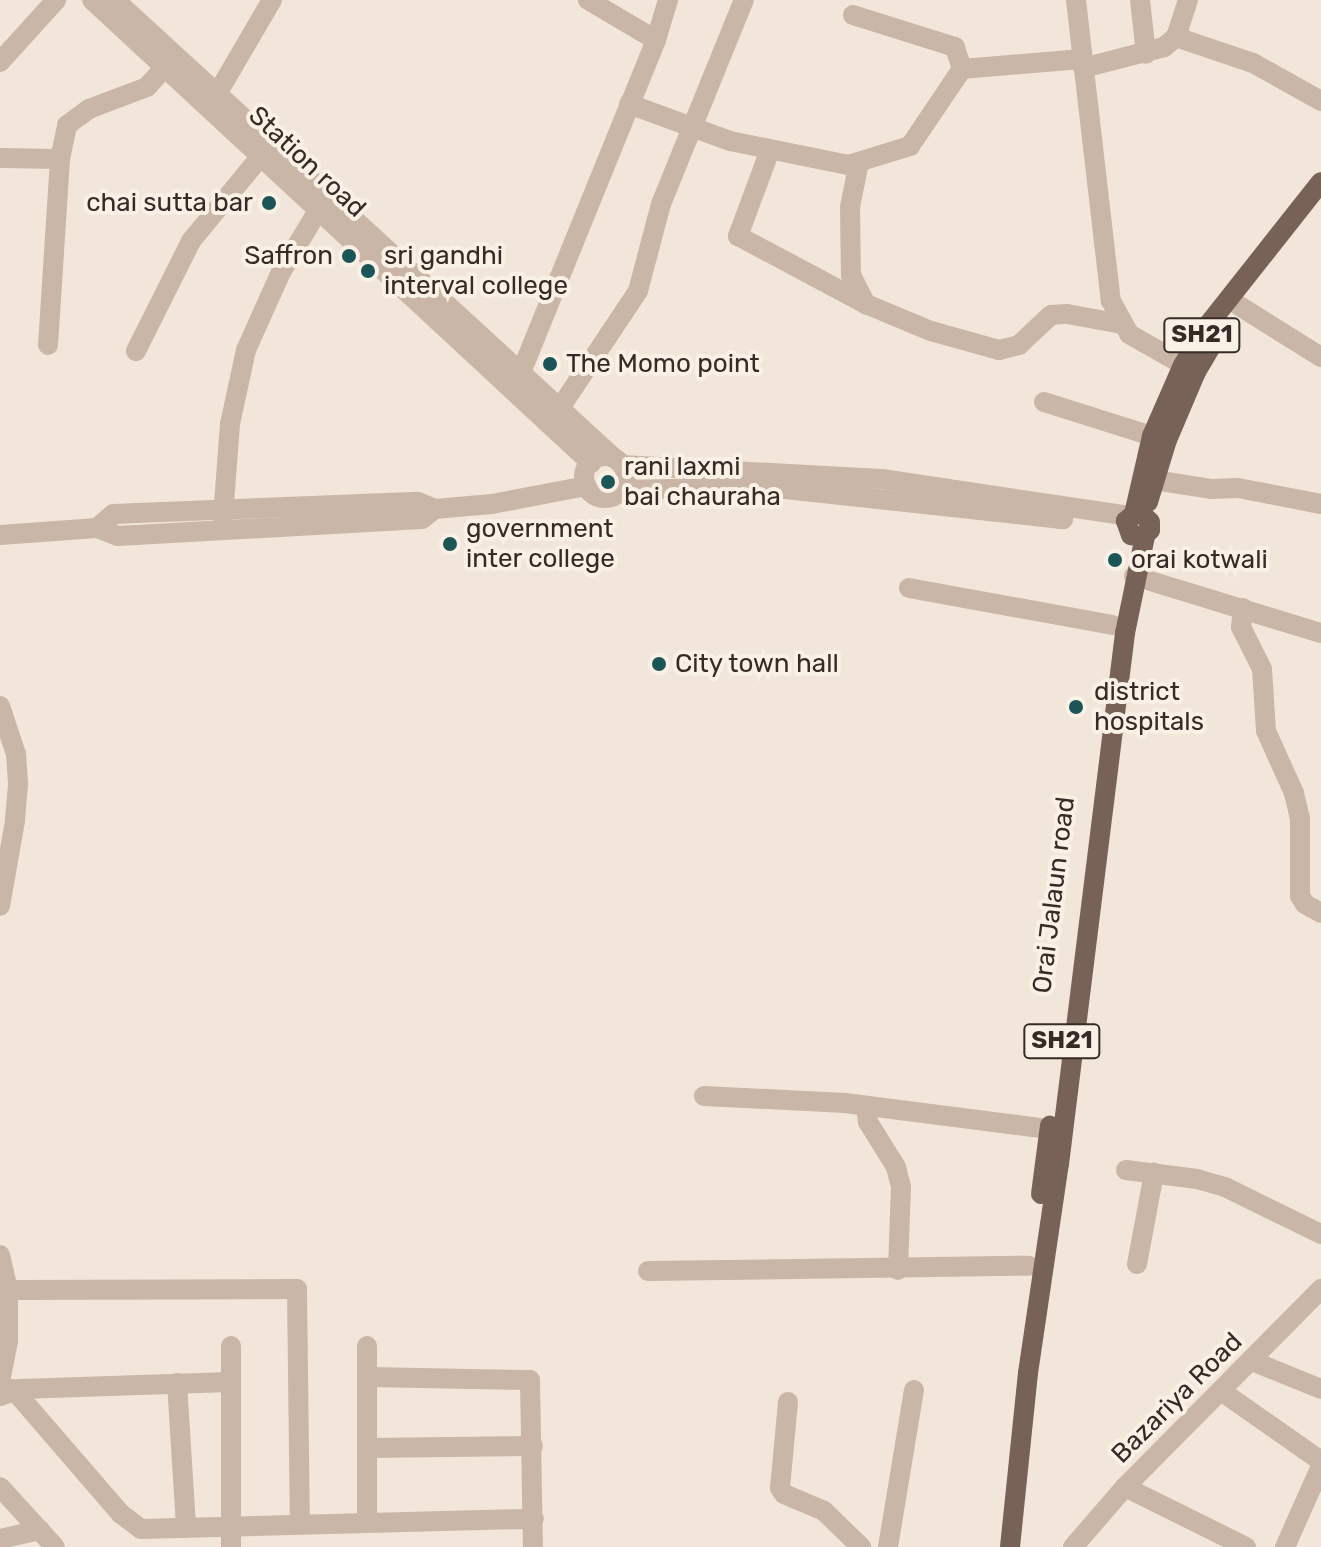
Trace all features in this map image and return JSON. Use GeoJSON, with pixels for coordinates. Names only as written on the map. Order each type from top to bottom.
{"type":"FeatureCollection","features":[{"type":"Feature","properties":{"kind":"main road","name":"Orai Jalaun road"},"geometry":{"type":"LineString","coordinates":[[999,1547],[1029,1266],[1113,625],[1152,436],[1190,369],[1310,211],[1321,182]]}},
{"type":"Feature","properties":{"kind":"main road","name":"Orai Jalaun road"},"geometry":{"type":"LineString","coordinates":[[1135,524],[1154,480],[1190,369],[1208,325],[1310,211]]}},
{"type":"Feature","properties":{"kind":"main road"},"geometry":{"type":"LineString","coordinates":[[1010,1547],[1036,1307],[1059,1164],[1134,576],[1135,524]]}},
{"type":"Feature","properties":{"kind":"street"},"geometry":{"type":"LineString","coordinates":[[0,62],[56,0]]}},
{"type":"Feature","properties":{"kind":"street","name":"Station road"},"geometry":{"type":"LineString","coordinates":[[92,0],[217,94],[619,462]]}},
{"type":"Feature","properties":{"kind":"street","name":"Station road"},"geometry":{"type":"LineString","coordinates":[[115,0],[261,156],[591,463]]}},
{"type":"Feature","properties":{"kind":"street"},"geometry":{"type":"LineString","coordinates":[[217,94],[272,0]]}},
{"type":"Feature","properties":{"kind":"street"},"geometry":{"type":"LineString","coordinates":[[588,0],[656,40]]}},
{"type":"Feature","properties":{"kind":"street"},"geometry":{"type":"LineString","coordinates":[[522,370],[656,40],[668,0]]}},
{"type":"Feature","properties":{"kind":"street"},"geometry":{"type":"LineString","coordinates":[[560,408],[638,291],[661,204],[695,129],[744,0]]}},
{"type":"Feature","properties":{"kind":"street"},"geometry":{"type":"LineString","coordinates":[[1076,0],[1111,301],[1122,324],[1142,344],[1190,369]]}},
{"type":"Feature","properties":{"kind":"street"},"geometry":{"type":"LineString","coordinates":[[1140,0],[1146,54]]}},
{"type":"Feature","properties":{"kind":"street"},"geometry":{"type":"LineString","coordinates":[[962,69],[1082,63],[1146,54],[1176,37],[1188,0]]}},
{"type":"Feature","properties":{"kind":"street"},"geometry":{"type":"LineString","coordinates":[[853,15],[955,47],[962,69]]}},
{"type":"Feature","properties":{"kind":"street"},"geometry":{"type":"LineString","coordinates":[[1176,37],[1253,63],[1321,101]]}},
{"type":"Feature","properties":{"kind":"street"},"geometry":{"type":"LineString","coordinates":[[48,345],[62,138],[74,117],[147,87],[171,61]]}},
{"type":"Feature","properties":{"kind":"street"},"geometry":{"type":"LineString","coordinates":[[629,104],[695,129],[770,150],[848,165],[910,146],[962,69]]}},
{"type":"Feature","properties":{"kind":"street"},"geometry":{"type":"LineString","coordinates":[[770,150],[738,236],[866,304],[931,331],[999,350],[1019,345],[1051,315],[1067,314],[1122,324]]}},
{"type":"Feature","properties":{"kind":"street"},"geometry":{"type":"LineString","coordinates":[[136,351],[191,241],[261,156]]}},
{"type":"Feature","properties":{"kind":"street"},"geometry":{"type":"LineString","coordinates":[[0,158],[60,159]]}},
{"type":"Feature","properties":{"kind":"street"},"geometry":{"type":"LineString","coordinates":[[859,162],[850,207],[851,275],[866,304]]}},
{"type":"Feature","properties":{"kind":"street"},"geometry":{"type":"LineString","coordinates":[[222,528],[230,424],[246,350],[281,272],[319,209]]}},
{"type":"Feature","properties":{"kind":"street"},"geometry":{"type":"LineString","coordinates":[[1238,305],[1321,357]]}},
{"type":"Feature","properties":{"kind":"street"},"geometry":{"type":"LineString","coordinates":[[1044,402],[1152,436]]}},
{"type":"Feature","properties":{"kind":"street"},"geometry":{"type":"LineString","coordinates":[[586,486],[585,474],[591,463],[603,457],[619,462],[882,479],[1135,524]]}},
{"type":"Feature","properties":{"kind":"street"},"geometry":{"type":"LineString","coordinates":[[619,462],[626,477],[622,490]]}},
{"type":"Feature","properties":{"kind":"street"},"geometry":{"type":"LineString","coordinates":[[1154,480],[1212,489],[1238,488],[1321,504]]}},
{"type":"Feature","properties":{"kind":"street"},"geometry":{"type":"LineString","coordinates":[[97,528],[113,514],[223,507],[418,502],[435,509],[492,504],[586,486],[603,498],[622,490],[767,487],[830,491],[1135,524]]}},
{"type":"Feature","properties":{"kind":"street"},"geometry":{"type":"LineString","coordinates":[[0,535],[97,528],[118,536],[422,519],[435,509]]}},
{"type":"Feature","properties":{"kind":"street"},"geometry":{"type":"LineString","coordinates":[[1134,576],[1321,633]]}},
{"type":"Feature","properties":{"kind":"street"},"geometry":{"type":"LineString","coordinates":[[909,588],[1113,625]]}},
{"type":"Feature","properties":{"kind":"street"},"geometry":{"type":"LineString","coordinates":[[1243,608],[1241,627],[1262,669],[1266,731],[1294,793],[1300,818],[1300,896],[1305,904],[1321,913]]}},
{"type":"Feature","properties":{"kind":"street"},"geometry":{"type":"LineString","coordinates":[[0,706],[16,754],[18,785],[0,906]]}},
{"type":"Feature","properties":{"kind":"street"},"geometry":{"type":"LineString","coordinates":[[704,1096],[769,1097],[866,1106],[1049,1129]]}},
{"type":"Feature","properties":{"kind":"street"},"geometry":{"type":"LineString","coordinates":[[866,1106],[868,1122],[896,1167],[901,1187],[898,1270]]}},
{"type":"Feature","properties":{"kind":"street"},"geometry":{"type":"LineString","coordinates":[[1126,1170],[1225,1187],[1321,1234]]}},
{"type":"Feature","properties":{"kind":"street"},"geometry":{"type":"LineString","coordinates":[[1137,1264],[1154,1173]]}},
{"type":"Feature","properties":{"kind":"street"},"geometry":{"type":"LineString","coordinates":[[0,1255],[8,1290],[4,1389],[134,1527],[148,1530],[534,1519]]}},
{"type":"Feature","properties":{"kind":"street"},"geometry":{"type":"LineString","coordinates":[[648,1271],[1029,1266]]}},
{"type":"Feature","properties":{"kind":"street"},"geometry":{"type":"LineString","coordinates":[[8,1290],[297,1289],[300,1524]]}},
{"type":"Feature","properties":{"kind":"street","name":"Bazariya Road"},"geometry":{"type":"LineString","coordinates":[[1073,1547],[1125,1487],[1321,1289]]}},
{"type":"Feature","properties":{"kind":"street"},"geometry":{"type":"LineString","coordinates":[[231,1346],[231,1547]]}},
{"type":"Feature","properties":{"kind":"street"},"geometry":{"type":"LineString","coordinates":[[367,1346],[367,1522]]}},
{"type":"Feature","properties":{"kind":"street"},"geometry":{"type":"LineString","coordinates":[[1252,1361],[1321,1389]]}},
{"type":"Feature","properties":{"kind":"street"},"geometry":{"type":"LineString","coordinates":[[369,1377],[525,1378],[531,1385],[533,1547]]}},
{"type":"Feature","properties":{"kind":"street"},"geometry":{"type":"LineString","coordinates":[[4,1389],[231,1382]]}},
{"type":"Feature","properties":{"kind":"street"},"geometry":{"type":"LineString","coordinates":[[177,1383],[186,1528]]}},
{"type":"Feature","properties":{"kind":"street"},"geometry":{"type":"LineString","coordinates":[[888,1547],[914,1390]]}},
{"type":"Feature","properties":{"kind":"street"},"geometry":{"type":"LineString","coordinates":[[1221,1391],[1321,1464],[1285,1547]]}},
{"type":"Feature","properties":{"kind":"street"},"geometry":{"type":"LineString","coordinates":[[788,1402],[780,1488],[784,1494],[824,1511],[852,1544]]}},
{"type":"Feature","properties":{"kind":"street"},"geometry":{"type":"LineString","coordinates":[[368,1448],[533,1446]]}},
{"type":"Feature","properties":{"kind":"street"},"geometry":{"type":"LineString","coordinates":[[0,1487],[55,1547]]}},
{"type":"Feature","properties":{"kind":"street"},"geometry":{"type":"LineString","coordinates":[[1125,1487],[1246,1547]]}},
{"type":"Feature","properties":{"kind":"street"},"geometry":{"type":"LineString","coordinates":[[0,1539],[40,1530]]}},
{"type":"Feature","properties":{"kind":"place","name":"chai sutta bar"},"geometry":{"type":"Point","coordinates":[269,203]}},
{"type":"Feature","properties":{"kind":"place","name":"Saffron"},"geometry":{"type":"Point","coordinates":[349,256]}},
{"type":"Feature","properties":{"kind":"place","name":"sri gandhi interval college"},"geometry":{"type":"Point","coordinates":[368,271]}},
{"type":"Feature","properties":{"kind":"place","name":"The Momo point"},"geometry":{"type":"Point","coordinates":[550,364]}},
{"type":"Feature","properties":{"kind":"place","name":"rani laxmi bai chauraha"},"geometry":{"type":"Point","coordinates":[608,482]}},
{"type":"Feature","properties":{"kind":"place","name":"government inter college"},"geometry":{"type":"Point","coordinates":[450,544]}},
{"type":"Feature","properties":{"kind":"place","name":"orai kotwali"},"geometry":{"type":"Point","coordinates":[1115,560]}},
{"type":"Feature","properties":{"kind":"place","name":"City town hall"},"geometry":{"type":"Point","coordinates":[659,664]}},
{"type":"Feature","properties":{"kind":"place","name":"district hospitals"},"geometry":{"type":"Point","coordinates":[1076,707]}}]}
